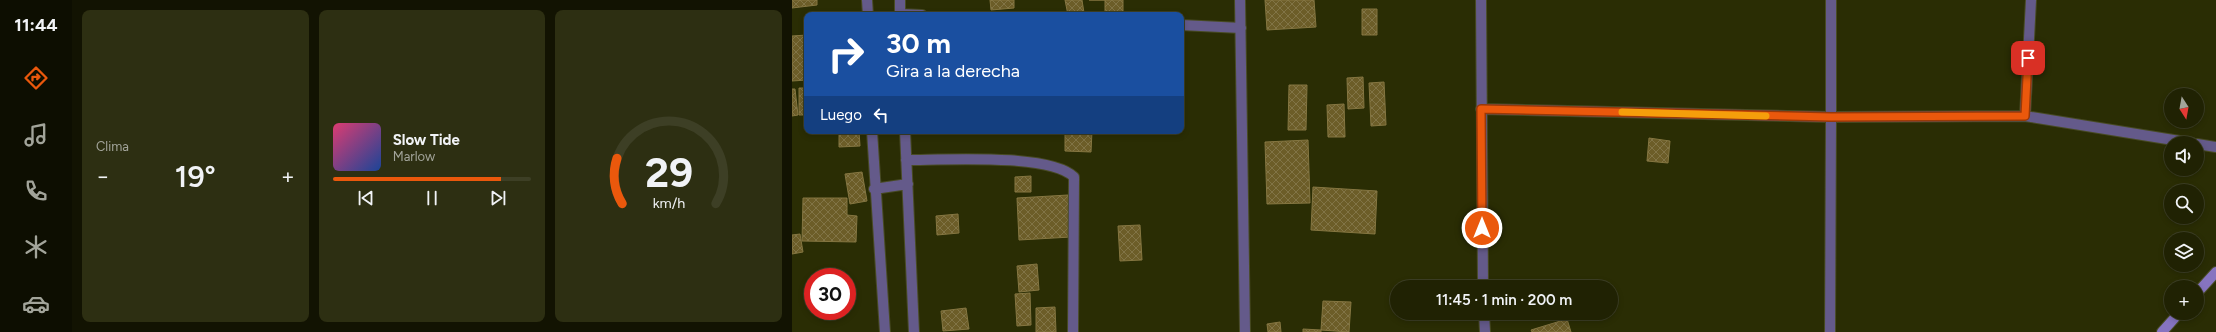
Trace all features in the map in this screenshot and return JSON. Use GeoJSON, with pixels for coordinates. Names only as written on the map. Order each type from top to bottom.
{"type":"FeatureCollection","features":[{"type":"Feature","properties":{"kind":"street"},"geometry":{"type":"LineString","coordinates":[[867,0],[868,12]]}},
{"type":"Feature","properties":{"kind":"street"},"geometry":{"type":"LineString","coordinates":[[900,0],[900,12]]}},
{"type":"Feature","properties":{"kind":"street"},"geometry":{"type":"LineString","coordinates":[[1240,0],[1245,332]]}},
{"type":"Feature","properties":{"kind":"street"},"geometry":{"type":"LineString","coordinates":[[1480,0],[1483,280]]}},
{"type":"Feature","properties":{"kind":"street"},"geometry":{"type":"LineString","coordinates":[[1830,332],[1831,0]]}},
{"type":"Feature","properties":{"kind":"street"},"geometry":{"type":"LineString","coordinates":[[2025,116],[2031,0]]}},
{"type":"Feature","properties":{"kind":"street"},"geometry":{"type":"LineString","coordinates":[[1184,26],[1241,28]]}},
{"type":"Feature","properties":{"kind":"street"},"geometry":{"type":"LineString","coordinates":[[1481,109],[1831,117],[2025,116],[2164,138]]}},
{"type":"Feature","properties":{"kind":"street"},"geometry":{"type":"LineString","coordinates":[[872,134],[874,189],[885,332]]}},
{"type":"Feature","properties":{"kind":"street"},"geometry":{"type":"LineString","coordinates":[[905,134],[914,332]]}},
{"type":"Feature","properties":{"kind":"street"},"geometry":{"type":"LineString","coordinates":[[2204,145],[2216,147]]}},
{"type":"Feature","properties":{"kind":"street"},"geometry":{"type":"LineString","coordinates":[[906,160],[1014,160],[1067,170],[1074,177],[1073,332]]}},
{"type":"Feature","properties":{"kind":"street"},"geometry":{"type":"LineString","coordinates":[[874,189],[908,184]]}},
{"type":"Feature","properties":{"kind":"street"},"geometry":{"type":"LineString","coordinates":[[2204,285],[2216,272]]}},
{"type":"Feature","properties":{"kind":"street"},"geometry":{"type":"LineString","coordinates":[[1484,320],[1485,332]]}},
{"type":"Feature","properties":{"kind":"street"},"geometry":{"type":"LineString","coordinates":[[2162,332],[2173,320]]}},
{"type":"Feature","properties":{"kind":"building"},"geometry":{"type":"Polygon","coordinates":[[[792,0],[817,0],[817,5],[792,8],[792,0]]]}},
{"type":"Feature","properties":{"kind":"building"},"geometry":{"type":"Polygon","coordinates":[[[990,0],[1014,0],[1014,8],[991,10],[990,0]]]}},
{"type":"Feature","properties":{"kind":"building"},"geometry":{"type":"Polygon","coordinates":[[[1065,0],[1082,0],[1084,12],[1067,12],[1065,0]]]}},
{"type":"Feature","properties":{"kind":"building"},"geometry":{"type":"Polygon","coordinates":[[[1105,0],[1123,0],[1123,12],[1105,12],[1105,0]]]}},
{"type":"Feature","properties":{"kind":"building"},"geometry":{"type":"Polygon","coordinates":[[[1265,0],[1314,0],[1316,27],[1267,30],[1265,0]]]}},
{"type":"Feature","properties":{"kind":"building"},"geometry":{"type":"Polygon","coordinates":[[[1362,9],[1377,9],[1377,35],[1362,35],[1362,9]]]}},
{"type":"Feature","properties":{"kind":"building"},"geometry":{"type":"Polygon","coordinates":[[[804,35],[804,80],[792,81],[792,36],[804,35]]]}},
{"type":"Feature","properties":{"kind":"building"},"geometry":{"type":"Polygon","coordinates":[[[1363,77],[1364,108],[1348,109],[1347,78],[1363,77]]]}},
{"type":"Feature","properties":{"kind":"building"},"geometry":{"type":"Polygon","coordinates":[[[1384,82],[1386,125],[1371,126],[1369,83],[1384,82]]]}},
{"type":"Feature","properties":{"kind":"building"},"geometry":{"type":"Polygon","coordinates":[[[1289,85],[1307,85],[1306,130],[1288,130],[1289,85]]]}},
{"type":"Feature","properties":{"kind":"building"},"geometry":{"type":"Polygon","coordinates":[[[799,88],[804,88],[804,115],[799,115],[799,88]]]}},
{"type":"Feature","properties":{"kind":"building"},"geometry":{"type":"Polygon","coordinates":[[[792,89],[795,89],[798,115],[792,116],[792,89]]]}},
{"type":"Feature","properties":{"kind":"building"},"geometry":{"type":"Polygon","coordinates":[[[1344,104],[1345,137],[1328,137],[1327,105],[1344,104]]]}},
{"type":"Feature","properties":{"kind":"building"},"geometry":{"type":"Polygon","coordinates":[[[839,134],[859,134],[860,146],[839,147],[839,134]]]}},
{"type":"Feature","properties":{"kind":"building"},"geometry":{"type":"Polygon","coordinates":[[[1065,134],[1092,134],[1091,152],[1065,151],[1065,134]]]}},
{"type":"Feature","properties":{"kind":"building"},"geometry":{"type":"Polygon","coordinates":[[[1649,138],[1670,141],[1668,163],[1647,161],[1649,138]]]}},
{"type":"Feature","properties":{"kind":"building"},"geometry":{"type":"Polygon","coordinates":[[[1308,140],[1310,203],[1267,204],[1265,142],[1308,140]]]}},
{"type":"Feature","properties":{"kind":"building"},"geometry":{"type":"Polygon","coordinates":[[[862,172],[867,201],[850,204],[845,174],[862,172]]]}},
{"type":"Feature","properties":{"kind":"building"},"geometry":{"type":"Polygon","coordinates":[[[1031,176],[1031,192],[1015,192],[1015,177],[1031,176]]]}},
{"type":"Feature","properties":{"kind":"building"},"geometry":{"type":"Polygon","coordinates":[[[1313,187],[1377,191],[1375,234],[1311,230],[1313,187]]]}},
{"type":"Feature","properties":{"kind":"building"},"geometry":{"type":"Polygon","coordinates":[[[1068,195],[1071,237],[1019,240],[1017,198],[1068,195]]]}},
{"type":"Feature","properties":{"kind":"building"},"geometry":{"type":"Polygon","coordinates":[[[803,198],[847,198],[847,215],[857,216],[856,242],[802,241],[803,198]]]}},
{"type":"Feature","properties":{"kind":"building"},"geometry":{"type":"Polygon","coordinates":[[[958,214],[959,233],[937,235],[936,216],[958,214]]]}},
{"type":"Feature","properties":{"kind":"building"},"geometry":{"type":"Polygon","coordinates":[[[1140,225],[1142,260],[1120,261],[1118,226],[1140,225]]]}},
{"type":"Feature","properties":{"kind":"building"},"geometry":{"type":"Polygon","coordinates":[[[800,234],[803,252],[792,254],[792,235],[800,234]]]}},
{"type":"Feature","properties":{"kind":"building"},"geometry":{"type":"Polygon","coordinates":[[[1037,264],[1039,290],[1019,292],[1017,266],[1037,264]]]}},
{"type":"Feature","properties":{"kind":"building"},"geometry":{"type":"Polygon","coordinates":[[[1030,293],[1031,325],[1017,326],[1015,294],[1030,293]]]}},
{"type":"Feature","properties":{"kind":"building"},"geometry":{"type":"Polygon","coordinates":[[[1323,301],[1351,302],[1349,332],[1321,330],[1323,301]]]}},
{"type":"Feature","properties":{"kind":"building"},"geometry":{"type":"Polygon","coordinates":[[[1055,307],[1056,332],[1036,332],[1036,308],[1055,307]]]}},
{"type":"Feature","properties":{"kind":"building"},"geometry":{"type":"Polygon","coordinates":[[[966,308],[969,329],[943,331],[941,311],[966,308]]]}},
{"type":"Feature","properties":{"kind":"building"},"geometry":{"type":"Polygon","coordinates":[[[1567,320],[1571,332],[1532,332],[1531,330],[1567,320]]]}},
{"type":"Feature","properties":{"kind":"building"},"geometry":{"type":"Polygon","coordinates":[[[1280,322],[1281,332],[1268,332],[1267,324],[1280,322]]]}},
{"type":"Feature","properties":{"kind":"building"},"geometry":{"type":"Polygon","coordinates":[[[1303,329],[1321,330],[1321,332],[1303,332],[1303,329]]]}},
{"type":"Feature","properties":{"kind":"slow traffic"},"geometry":{"type":"LineString","coordinates":[[1622,112],[1766,116]]}},
{"type":"Feature","properties":{"kind":"route"},"geometry":{"type":"LineString","coordinates":[[1482,228],[1481,109],[1831,117],[2025,116],[2028,58]]}}]}
